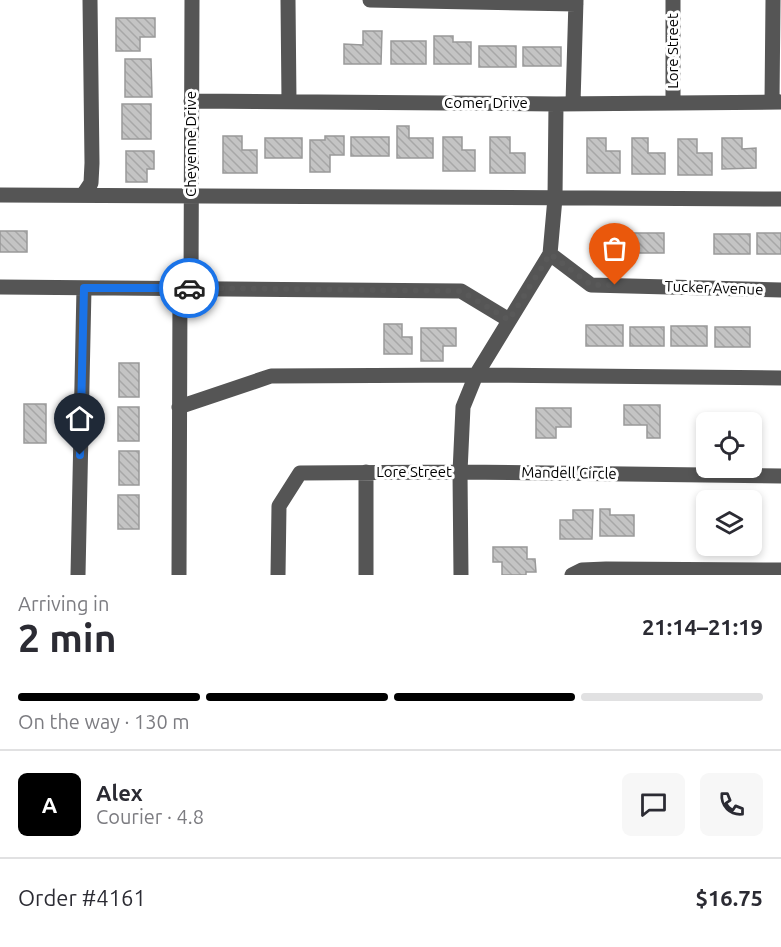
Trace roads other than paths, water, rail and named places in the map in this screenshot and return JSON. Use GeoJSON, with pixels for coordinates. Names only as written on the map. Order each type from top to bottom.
{"type":"FeatureCollection","features":[{"type":"Feature","properties":{"kind":"street"},"geometry":{"type":"LineString","coordinates":[[83,195],[91,183],[92,163],[90,0]]}},
{"type":"Feature","properties":{"kind":"street","name":"Cheyenne Drive"},"geometry":{"type":"LineString","coordinates":[[179,575],[179,407],[192,196],[192,0]]}},
{"type":"Feature","properties":{"kind":"street"},"geometry":{"type":"LineString","coordinates":[[288,0],[289,101]]}},
{"type":"Feature","properties":{"kind":"street"},"geometry":{"type":"LineString","coordinates":[[370,0],[576,2],[573,103]]}},
{"type":"Feature","properties":{"kind":"street","name":"Lore Street"},"geometry":{"type":"LineString","coordinates":[[673,0],[673,102]]}},
{"type":"Feature","properties":{"kind":"street"},"geometry":{"type":"LineString","coordinates":[[772,0],[777,102]]}},
{"type":"Feature","properties":{"kind":"street","name":"Comer Drive"},"geometry":{"type":"LineString","coordinates":[[191,101],[556,104],[777,102]]}},
{"type":"Feature","properties":{"kind":"street","name":"Lore Street"},"geometry":{"type":"LineString","coordinates":[[279,575],[279,506],[300,472],[460,472],[462,407],[476,375],[550,254],[555,198],[556,104]]}},
{"type":"Feature","properties":{"kind":"street"},"geometry":{"type":"LineString","coordinates":[[0,195],[781,199]]}},
{"type":"Feature","properties":{"kind":"street","name":"Tucker Avenue"},"geometry":{"type":"LineString","coordinates":[[550,254],[591,285],[781,290]]}},
{"type":"Feature","properties":{"kind":"street"},"geometry":{"type":"LineString","coordinates":[[0,287],[461,291],[509,320]]}},
{"type":"Feature","properties":{"kind":"street"},"geometry":{"type":"LineString","coordinates":[[78,575],[84,288]]}},
{"type":"Feature","properties":{"kind":"street"},"geometry":{"type":"LineString","coordinates":[[179,407],[271,376],[476,375],[781,378]]}},
{"type":"Feature","properties":{"kind":"street"},"geometry":{"type":"LineString","coordinates":[[366,472],[366,575]]}},
{"type":"Feature","properties":{"kind":"street"},"geometry":{"type":"LineString","coordinates":[[460,472],[461,575]]}},
{"type":"Feature","properties":{"kind":"street","name":"Mandell Circle"},"geometry":{"type":"LineString","coordinates":[[460,472],[781,476]]}},
{"type":"Feature","properties":{"kind":"street"},"geometry":{"type":"LineString","coordinates":[[572,575],[582,570],[606,569],[781,570]]}}]}
